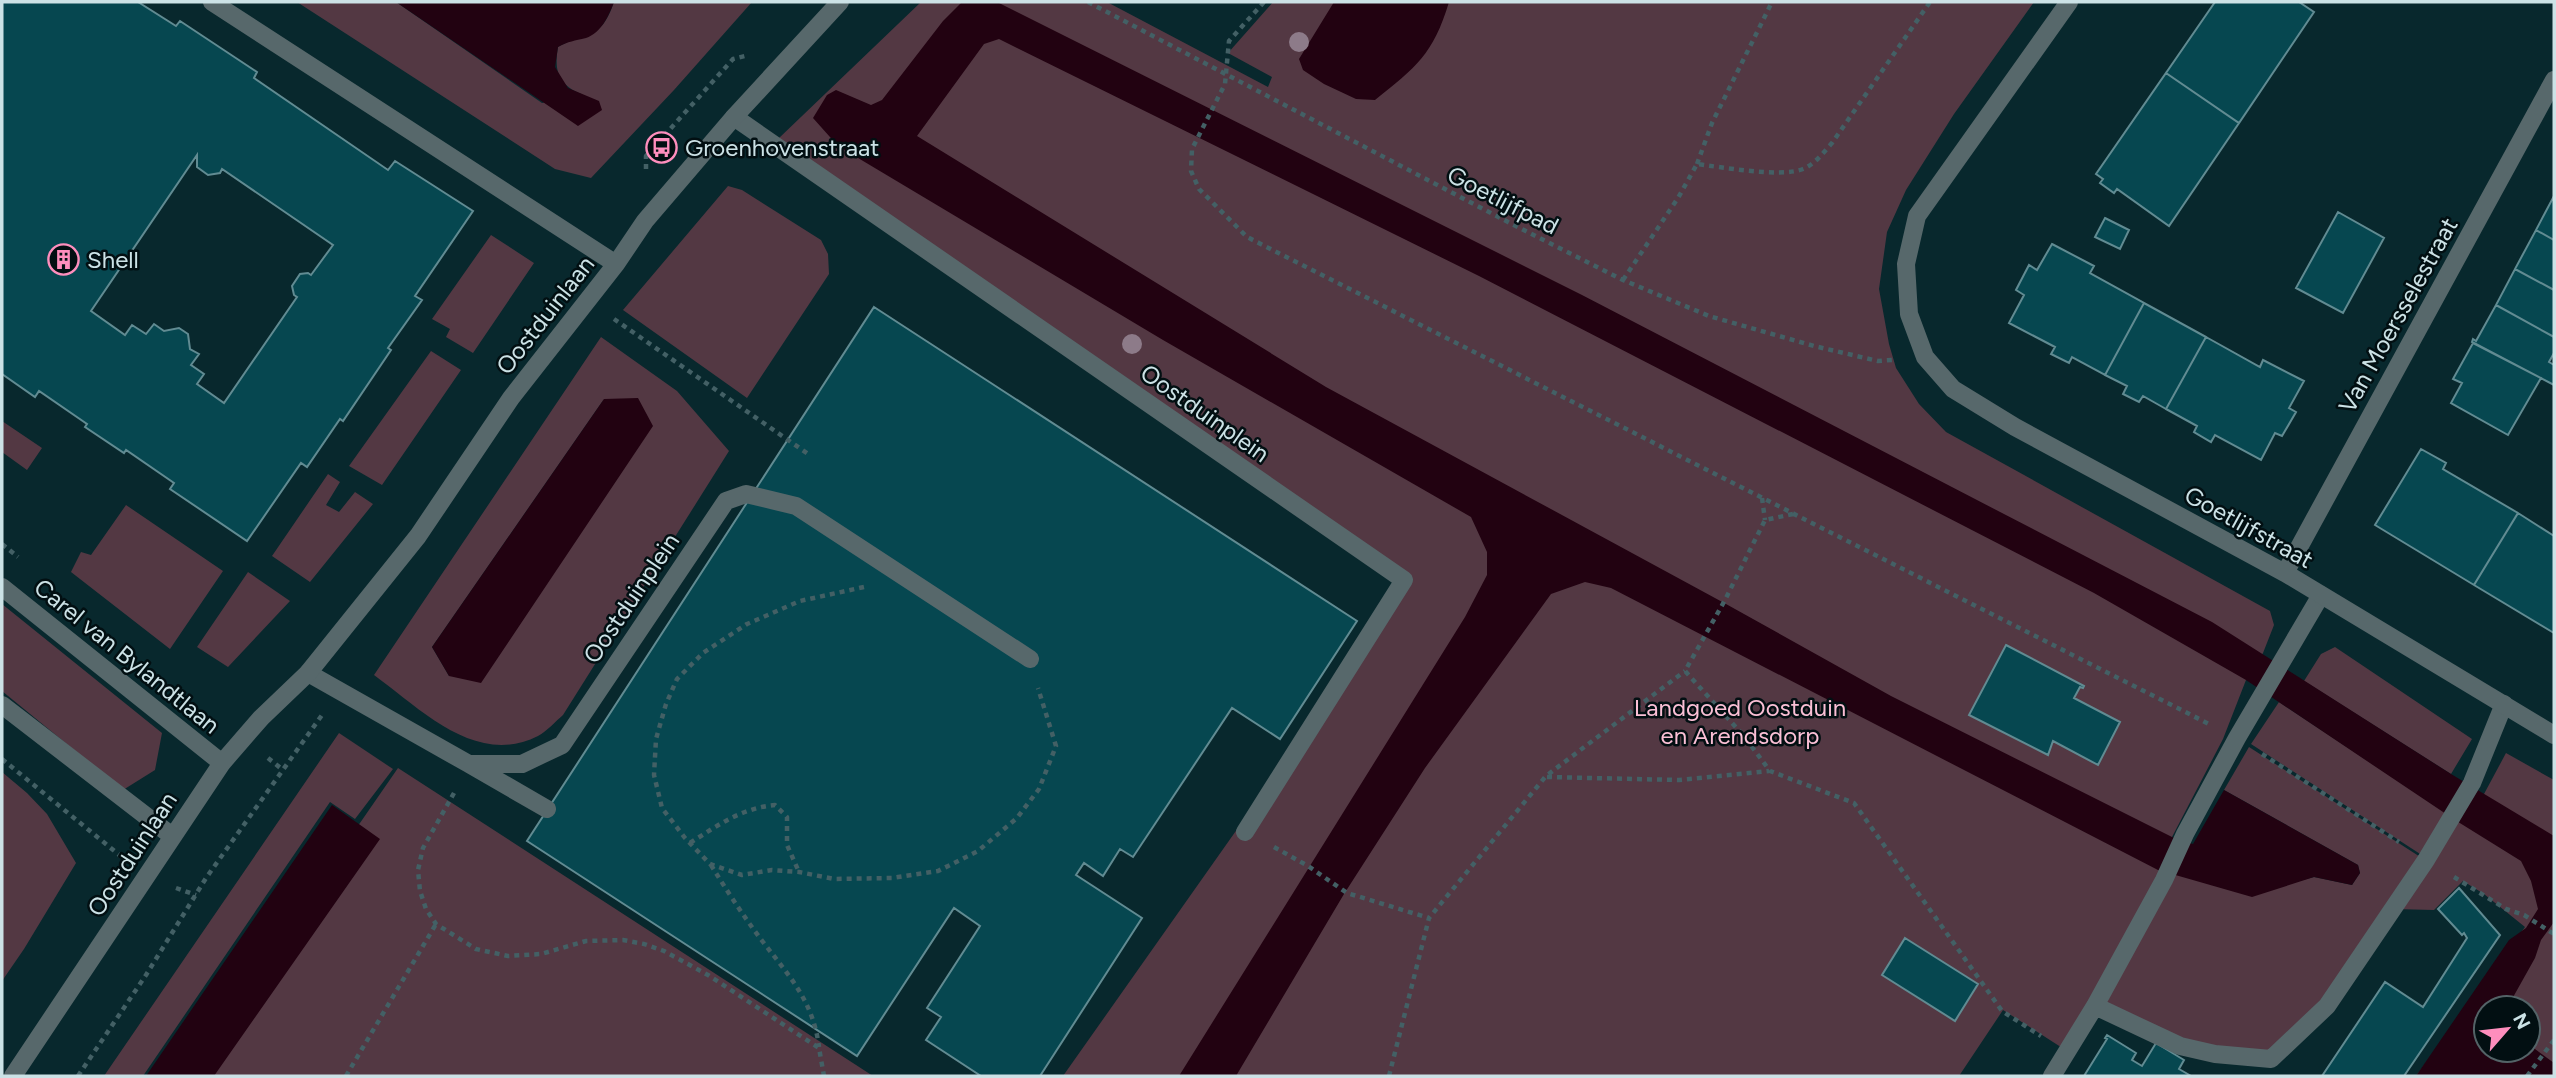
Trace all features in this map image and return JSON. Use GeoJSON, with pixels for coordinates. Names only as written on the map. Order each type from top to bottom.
{"type":"FeatureCollection","features":[{"type":"Feature","properties":{"kind":"street"},"geometry":{"type":"LineString","coordinates":[[212,2],[616,264]]}},
{"type":"Feature","properties":{"kind":"street","name":"Oostduinlaan"},"geometry":{"type":"LineString","coordinates":[[13,1076],[222,763],[261,718],[308,673],[418,536],[511,398],[616,264],[645,221],[734,117],[840,2]]}},
{"type":"Feature","properties":{"kind":"street"},"geometry":{"type":"LineString","coordinates":[[1925,357],[1909,314],[1906,264],[1917,216],[2069,2]]}},
{"type":"Feature","properties":{"kind":"street","name":"Van Moersselestraat"},"geometry":{"type":"LineString","coordinates":[[2285,573],[2554,80]]}},
{"type":"Feature","properties":{"kind":"street","name":"Oostduinplein"},"geometry":{"type":"LineString","coordinates":[[734,117],[1404,580],[1245,832]]}},
{"type":"Feature","properties":{"kind":"street","name":"Goetlijfstraat"},"geometry":{"type":"LineString","coordinates":[[1925,357],[1953,388],[2015,427],[2285,573],[2554,734]]}},
{"type":"Feature","properties":{"kind":"street","name":"Oostduinplein"},"geometry":{"type":"LineString","coordinates":[[308,673],[469,764],[522,764],[562,745],[726,501],[746,494],[796,506],[1030,659]]}},
{"type":"Feature","properties":{"kind":"street","name":"Carel van Bylandtlaan"},"geometry":{"type":"LineString","coordinates":[[2,587],[222,763]]}},
{"type":"Feature","properties":{"kind":"street"},"geometry":{"type":"LineString","coordinates":[[2052,1076],[2095,1006],[2237,738],[2320,595]]}},
{"type":"Feature","properties":{"kind":"street"},"geometry":{"type":"LineString","coordinates":[[2095,1006],[2180,1046],[2215,1054],[2271,1059],[2327,1006],[2426,860],[2472,783],[2504,704]]}},
{"type":"Feature","properties":{"kind":"street"},"geometry":{"type":"LineString","coordinates":[[2,705],[172,836]]}},
{"type":"Feature","properties":{"kind":"street"},"geometry":{"type":"LineString","coordinates":[[469,764],[547,810]]}},
{"type":"Feature","properties":{"kind":"path","name":"Goetlijfpad"},"geometry":{"type":"LineString","coordinates":[[1088,2],[1623,281],[1709,316],[1814,346],[1878,361],[1925,357]]}},
{"type":"Feature","properties":{"kind":"path"},"geometry":{"type":"LineString","coordinates":[[1264,2],[1229,41],[1225,84],[1192,149],[1191,171],[1199,189],[1247,237],[2237,738],[2426,860],[2506,909],[2524,915],[2554,934]]}},
{"type":"Feature","properties":{"kind":"path"},"geometry":{"type":"LineString","coordinates":[[1623,281],[1678,198],[1697,164],[1712,123],[1772,2]]}},
{"type":"Feature","properties":{"kind":"path"},"geometry":{"type":"LineString","coordinates":[[1697,164],[1785,172],[1802,170],[1818,159],[1832,143],[1930,2]]}},
{"type":"Feature","properties":{"kind":"path"},"geometry":{"type":"LineString","coordinates":[[587,301],[811,456]]}},
{"type":"Feature","properties":{"kind":"path"},"geometry":{"type":"LineString","coordinates":[[1389,1076],[1429,918],[1546,776],[1685,671],[1725,600],[1765,520],[1762,497]]}},
{"type":"Feature","properties":{"kind":"path"},"geometry":{"type":"LineString","coordinates":[[1765,520],[1794,514]]}},
{"type":"Feature","properties":{"kind":"path"},"geometry":{"type":"LineString","coordinates":[[824,1076],[817,1034],[805,998],[710,864],[662,808],[653,775],[656,739],[677,679],[703,653],[758,619],[800,601],[906,578]]}},
{"type":"Feature","properties":{"kind":"path"},"geometry":{"type":"LineString","coordinates":[[710,864],[742,875],[772,870],[834,879],[892,878],[939,871],[978,851],[1017,818],[1039,789],[1056,746],[1030,659]]}},
{"type":"Feature","properties":{"kind":"path"},"geometry":{"type":"LineString","coordinates":[[1685,671],[1743,735],[1770,771]]}},
{"type":"Feature","properties":{"kind":"path"},"geometry":{"type":"LineString","coordinates":[[78,1076],[196,895],[326,709],[308,673]]}},
{"type":"Feature","properties":{"kind":"path"},"geometry":{"type":"LineString","coordinates":[[2,759],[147,877],[196,895]]}},
{"type":"Feature","properties":{"kind":"path"},"geometry":{"type":"LineString","coordinates":[[469,764],[424,848],[418,870],[420,891],[426,909],[436,924],[476,949],[508,956],[541,954],[586,941],[623,940],[644,944],[664,951],[708,975],[819,1048]]}},
{"type":"Feature","properties":{"kind":"path"},"geometry":{"type":"LineString","coordinates":[[1546,776],[1679,780],[1770,771],[1854,803],[2002,1011],[2067,1052]]}},
{"type":"Feature","properties":{"kind":"path"},"geometry":{"type":"LineString","coordinates":[[690,843],[740,813],[757,807],[775,806],[787,817],[788,845],[799,872]]}},
{"type":"Feature","properties":{"kind":"path"},"geometry":{"type":"LineString","coordinates":[[1295,859],[1347,893],[1429,918]]}},
{"type":"Feature","properties":{"kind":"path"},"geometry":{"type":"LineString","coordinates":[[346,1076],[436,924]]}},
{"type":"Feature","properties":{"kind":"path"},"geometry":{"type":"LineString","coordinates":[[2527,1076],[2554,1040]]}},
{"type":"Feature","properties":{"kind":"green space"},"geometry":{"type":"Polygon","coordinates":[[[297,2],[396,2],[542,103],[581,94],[567,86],[559,76],[558,47],[598,29],[604,24],[614,2],[752,2],[591,178],[555,169],[297,2]]]}},
{"type":"Feature","properties":{"kind":"green space","name":"Landgoed Oostduin en Arendsdorp"},"geometry":{"type":"Polygon","coordinates":[[[921,2],[1107,2],[1268,87],[1272,77],[1228,53],[1273,2],[2034,2],[1954,114],[1906,190],[1887,232],[1879,289],[1896,368],[1919,404],[1946,432],[2270,611],[2274,625],[2263,653],[2246,680],[2223,739],[2172,837],[2158,870],[2295,882],[2314,877],[2352,885],[2360,873],[2358,865],[2224,790],[2249,747],[2425,860],[2325,1006],[2269,1058],[2215,1052],[2095,1005],[2067,1051],[2003,1010],[1959,1076],[1063,1076],[1413,580],[778,139],[921,2]]]}},
{"type":"Feature","properties":{"kind":"green space"},"geometry":{"type":"Polygon","coordinates":[[[728,186],[742,190],[821,240],[828,254],[829,274],[747,398],[623,310],[728,186]]]}},
{"type":"Feature","properties":{"kind":"green space"},"geometry":{"type":"Polygon","coordinates":[[[491,235],[534,263],[473,353],[446,337],[450,329],[432,319],[491,235]]]}},
{"type":"Feature","properties":{"kind":"green space"},"geometry":{"type":"Polygon","coordinates":[[[601,337],[677,391],[729,451],[563,715],[538,736],[515,744],[472,740],[431,718],[374,675],[601,337]],[[604,399],[432,647],[449,676],[604,399]]]}},
{"type":"Feature","properties":{"kind":"green space"},"geometry":{"type":"Polygon","coordinates":[[[431,351],[461,370],[382,485],[349,466],[431,351]]]}},
{"type":"Feature","properties":{"kind":"green space"},"geometry":{"type":"Polygon","coordinates":[[[2,421],[42,448],[27,470],[2,452],[2,421]]]}},
{"type":"Feature","properties":{"kind":"green space"},"geometry":{"type":"Polygon","coordinates":[[[328,474],[340,482],[326,505],[339,512],[355,492],[373,504],[310,582],[272,556],[328,474]]]}},
{"type":"Feature","properties":{"kind":"green space"},"geometry":{"type":"Polygon","coordinates":[[[126,505],[223,571],[170,649],[71,572],[81,552],[91,555],[126,505]]]}},
{"type":"Feature","properties":{"kind":"green space"},"geometry":{"type":"Polygon","coordinates":[[[248,572],[290,601],[228,667],[197,647],[248,572]]]}},
{"type":"Feature","properties":{"kind":"green space"},"geometry":{"type":"Polygon","coordinates":[[[2,604],[162,733],[155,770],[123,790],[2,691],[2,604]]]}},
{"type":"Feature","properties":{"kind":"green space"},"geometry":{"type":"Polygon","coordinates":[[[2335,647],[2472,739],[2451,774],[2304,681],[2321,654],[2335,647]]]}},
{"type":"Feature","properties":{"kind":"green space"},"geometry":{"type":"Polygon","coordinates":[[[2279,702],[2451,816],[2452,820],[2484,794],[2506,753],[2554,780],[2554,1076],[2416,1076],[2472,999],[2472,1064],[2542,1064],[2542,994],[2476,994],[2525,927],[2463,881],[2434,910],[2393,909],[2434,863],[2251,744],[2279,702]]]}},
{"type":"Feature","properties":{"kind":"green space"},"geometry":{"type":"Polygon","coordinates":[[[339,733],[393,769],[355,819],[330,802],[143,1076],[104,1076],[339,733]]]}},
{"type":"Feature","properties":{"kind":"green space"},"geometry":{"type":"Polygon","coordinates":[[[398,768],[873,1076],[185,1076],[398,768]]]}},
{"type":"Feature","properties":{"kind":"green space"},"geometry":{"type":"Polygon","coordinates":[[[2,772],[47,814],[76,863],[2,981],[2,772]]]}},
{"type":"Feature","properties":{"kind":"shaded area"},"geometry":{"type":"Polygon","coordinates":[[[396,2],[614,2],[607,18],[596,32],[558,47],[555,67],[568,88],[599,101],[602,110],[578,126],[396,2]]]}},
{"type":"Feature","properties":{"kind":"shaded area"},"geometry":{"type":"Polygon","coordinates":[[[962,2],[997,2],[1582,295],[2212,622],[2554,836],[2554,922],[2541,940],[2535,958],[2515,994],[2472,994],[2509,940],[2526,928],[2538,909],[2531,881],[2521,861],[2246,680],[2094,593],[1479,276],[999,39],[984,44],[917,136],[1326,387],[1891,696],[2172,837],[2193,844],[2224,790],[2358,865],[2360,873],[2352,885],[2314,877],[2252,897],[2158,870],[1611,588],[1585,582],[1551,594],[1425,768],[1344,894],[1236,1076],[1179,1076],[1465,617],[1487,575],[1487,552],[1471,517],[1163,340],[838,146],[813,118],[827,95],[836,90],[871,105],[882,100],[943,21],[962,2]]]}},
{"type":"Feature","properties":{"kind":"shaded area"},"geometry":{"type":"Polygon","coordinates":[[[1334,2],[1449,2],[1429,48],[1402,78],[1375,100],[1356,99],[1324,84],[1303,70],[1299,59],[1334,2]]]}},
{"type":"Feature","properties":{"kind":"shaded area"},"geometry":{"type":"Polygon","coordinates":[[[638,398],[653,426],[481,683],[449,676],[432,647],[604,399],[638,398]]]}},
{"type":"Feature","properties":{"kind":"shaded area"},"geometry":{"type":"Polygon","coordinates":[[[332,805],[380,839],[214,1076],[146,1076],[332,805]]]}},
{"type":"Feature","properties":{"kind":"shaded area"},"geometry":{"type":"Polygon","coordinates":[[[2472,994],[2472,1064],[2542,1064],[2542,1054],[2554,1063],[2554,1076],[2416,1076],[2472,994]]]}},
{"type":"Feature","properties":{"kind":"building","name":"Shell"},"geometry":{"type":"Polygon","coordinates":[[[2,2],[138,2],[176,26],[180,21],[257,72],[254,78],[388,170],[395,161],[473,211],[415,296],[422,300],[388,348],[391,350],[343,421],[340,419],[307,467],[301,463],[247,541],[170,489],[174,483],[126,450],[124,453],[85,427],[87,424],[39,391],[35,397],[2,374],[2,2]],[[197,155],[91,311],[125,335],[132,325],[146,334],[154,324],[164,331],[179,328],[188,334],[190,349],[199,354],[191,365],[204,374],[197,384],[224,403],[297,297],[292,286],[300,274],[311,275],[333,245],[222,169],[220,173],[208,175],[197,167],[197,155]]]}},
{"type":"Feature","properties":{"kind":"building"},"geometry":{"type":"Polygon","coordinates":[[[2215,2],[2299,2],[2314,12],[2239,123],[2166,73],[2215,2]]]}},
{"type":"Feature","properties":{"kind":"building"},"geometry":{"type":"Polygon","coordinates":[[[2166,73],[2239,123],[2169,226],[2117,189],[2114,193],[2100,183],[2103,179],[2096,174],[2166,73]]]}},
{"type":"Feature","properties":{"kind":"building"},"geometry":{"type":"Polygon","coordinates":[[[2554,196],[2554,240],[2536,230],[2554,196]]]}},
{"type":"Feature","properties":{"kind":"building"},"geometry":{"type":"Polygon","coordinates":[[[2338,212],[2384,238],[2343,313],[2296,288],[2338,212]]]}},
{"type":"Feature","properties":{"kind":"building"},"geometry":{"type":"Polygon","coordinates":[[[2105,218],[2129,230],[2120,249],[2095,237],[2105,218]]]}},
{"type":"Feature","properties":{"kind":"building"},"geometry":{"type":"Polygon","coordinates":[[[2536,230],[2554,240],[2554,290],[2515,269],[2536,230]]]}},
{"type":"Feature","properties":{"kind":"building"},"geometry":{"type":"Polygon","coordinates":[[[2052,244],[2094,266],[2090,273],[2144,303],[2105,375],[2072,357],[2069,363],[2051,354],[2055,347],[2009,323],[2024,295],[2016,290],[2029,265],[2037,270],[2052,244]]]}},
{"type":"Feature","properties":{"kind":"building"},"geometry":{"type":"Polygon","coordinates":[[[2515,269],[2554,290],[2554,337],[2496,305],[2515,269]]]}},
{"type":"Feature","properties":{"kind":"building"},"geometry":{"type":"Polygon","coordinates":[[[2144,303],[2206,337],[2166,409],[2143,396],[2139,402],[2123,394],[2127,386],[2105,375],[2144,303]]]}},
{"type":"Feature","properties":{"kind":"building"},"geometry":{"type":"Polygon","coordinates":[[[2496,305],[2554,337],[2554,353],[2549,362],[2554,365],[2554,385],[2472,342],[2473,339],[2476,341],[2496,305]]]}},
{"type":"Feature","properties":{"kind":"building"},"geometry":{"type":"Polygon","coordinates":[[[874,307],[1357,621],[1280,739],[1232,708],[1133,857],[1120,849],[1103,876],[1084,863],[1076,875],[1142,918],[1040,1076],[981,1076],[926,1040],[941,1017],[927,1008],[980,926],[954,908],[857,1056],[527,841],[874,307]]]}},
{"type":"Feature","properties":{"kind":"building"},"geometry":{"type":"Polygon","coordinates":[[[2206,337],[2260,367],[2263,360],[2304,381],[2289,408],[2296,412],[2282,436],[2275,433],[2261,460],[2215,435],[2211,442],[2194,432],[2197,426],[2166,409],[2206,337]]]}},
{"type":"Feature","properties":{"kind":"building"},"geometry":{"type":"Polygon","coordinates":[[[2473,343],[2541,378],[2508,435],[2451,403],[2462,383],[2453,379],[2473,343]]]}},
{"type":"Feature","properties":{"kind":"building"},"geometry":{"type":"Polygon","coordinates":[[[2421,449],[2446,463],[2443,469],[2518,513],[2474,585],[2375,525],[2421,449]]]}},
{"type":"Feature","properties":{"kind":"building"},"geometry":{"type":"Polygon","coordinates":[[[2518,513],[2554,536],[2554,633],[2474,585],[2518,513]]]}},
{"type":"Feature","properties":{"kind":"building"},"geometry":{"type":"Polygon","coordinates":[[[2006,645],[2084,686],[2080,687],[2074,698],[2120,722],[2098,765],[2053,741],[2048,755],[1969,715],[2006,645]]]}},
{"type":"Feature","properties":{"kind":"building"},"geometry":{"type":"Polygon","coordinates":[[[2459,888],[2500,935],[2404,1076],[2322,1076],[2385,982],[2423,1007],[2467,938],[2438,909],[2459,888]]]}},
{"type":"Feature","properties":{"kind":"building"},"geometry":{"type":"Polygon","coordinates":[[[1905,938],[1978,984],[1955,1021],[1882,975],[1905,938]]]}},
{"type":"Feature","properties":{"kind":"building"},"geometry":{"type":"Polygon","coordinates":[[[2107,1035],[2136,1053],[2132,1060],[2142,1066],[2156,1043],[2184,1060],[2179,1069],[2191,1076],[2084,1076],[2107,1035]]]}},
{"type":"Feature","properties":{"kind":"place","name":"Groenhovenstraat"},"geometry":{"type":"Point","coordinates":[662,147]}},
{"type":"Feature","properties":{"kind":"place","name":"Shell"},"geometry":{"type":"Point","coordinates":[64,259]}}]}
